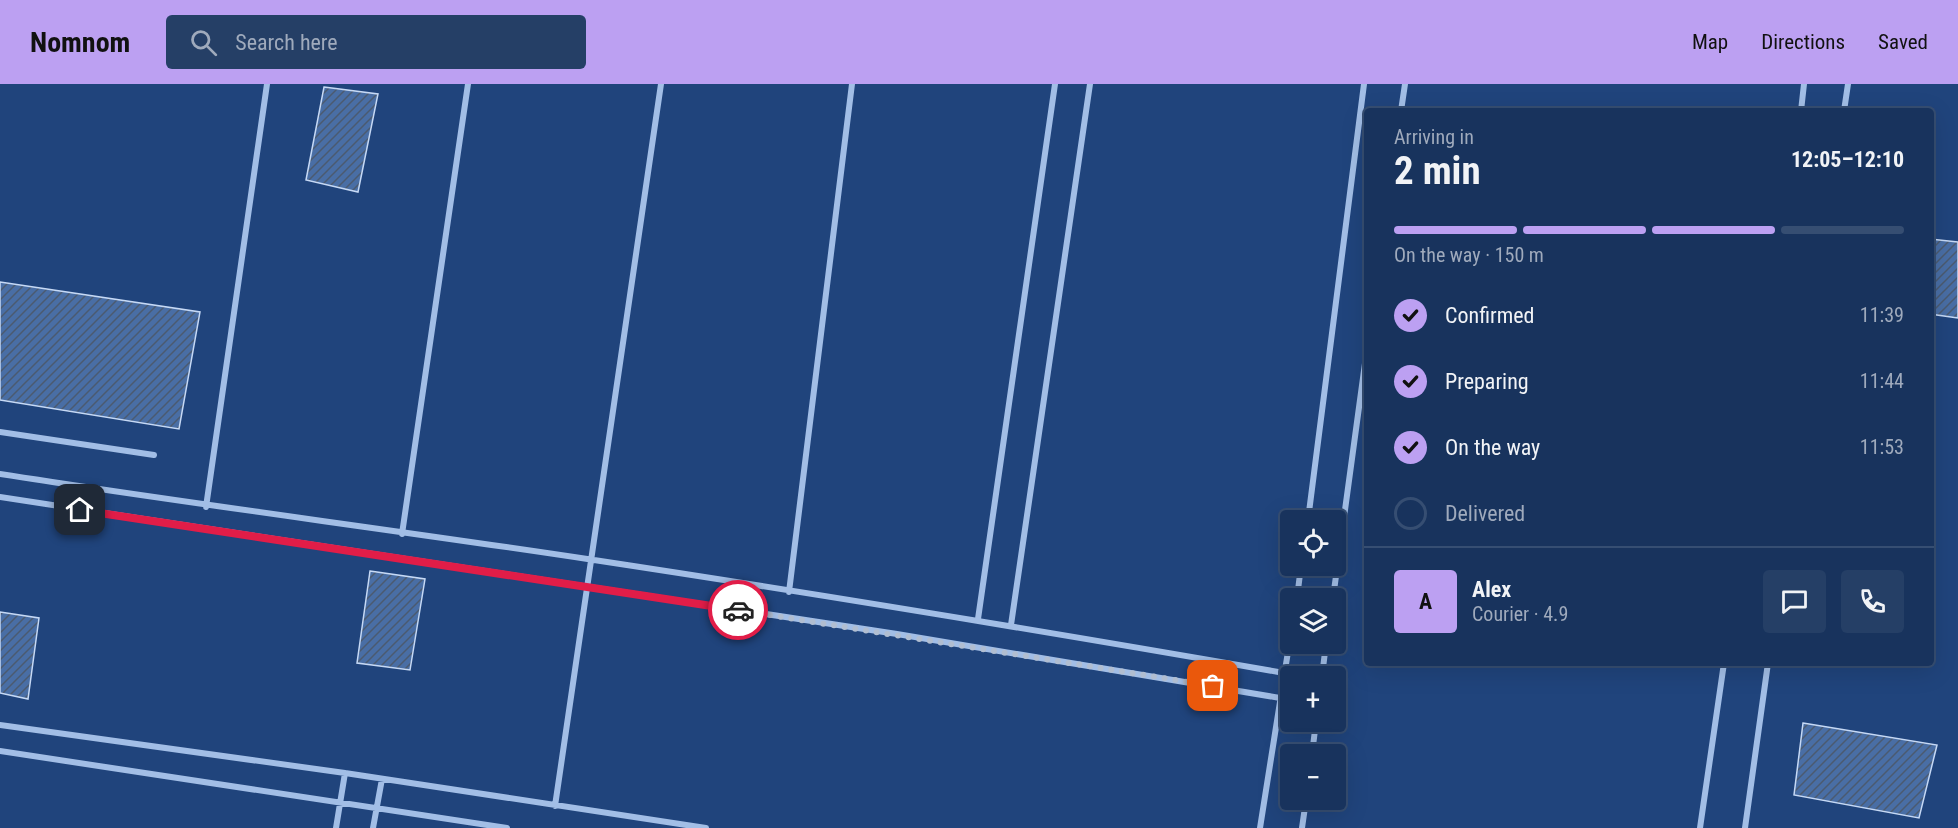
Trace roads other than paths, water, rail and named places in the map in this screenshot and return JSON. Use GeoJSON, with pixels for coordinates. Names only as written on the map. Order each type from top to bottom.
{"type":"FeatureCollection","features":[{"type":"Feature","properties":{"kind":"street"},"geometry":{"type":"LineString","coordinates":[[206,507],[267,84]]}},
{"type":"Feature","properties":{"kind":"street"},"geometry":{"type":"LineString","coordinates":[[402,534],[468,84]]}},
{"type":"Feature","properties":{"kind":"street"},"geometry":{"type":"LineString","coordinates":[[555,806],[593,560],[661,84]]}},
{"type":"Feature","properties":{"kind":"street"},"geometry":{"type":"LineString","coordinates":[[789,592],[852,84]]}},
{"type":"Feature","properties":{"kind":"street"},"geometry":{"type":"LineString","coordinates":[[978,619],[1055,84]]}},
{"type":"Feature","properties":{"kind":"street"},"geometry":{"type":"LineString","coordinates":[[1011,625],[1089,84]]}},
{"type":"Feature","properties":{"kind":"street"},"geometry":{"type":"LineString","coordinates":[[1309,510],[1364,84]]}},
{"type":"Feature","properties":{"kind":"street"},"geometry":{"type":"LineString","coordinates":[[1401,108],[1405,84]]}},
{"type":"Feature","properties":{"kind":"street"},"geometry":{"type":"LineString","coordinates":[[1801,108],[1804,84]]}},
{"type":"Feature","properties":{"kind":"street"},"geometry":{"type":"LineString","coordinates":[[1844,108],[1848,84]]}},
{"type":"Feature","properties":{"kind":"street"},"geometry":{"type":"LineString","coordinates":[[1334,588],[1364,372]]}},
{"type":"Feature","properties":{"kind":"street"},"geometry":{"type":"LineString","coordinates":[[0,432],[154,455]]}},
{"type":"Feature","properties":{"kind":"street"},"geometry":{"type":"LineString","coordinates":[[0,474],[206,507],[593,560],[789,592],[978,619],[1280,672]]}},
{"type":"Feature","properties":{"kind":"street"},"geometry":{"type":"LineString","coordinates":[[0,497],[1102,666],[1280,698],[1260,828]]}},
{"type":"Feature","properties":{"kind":"street"},"geometry":{"type":"LineString","coordinates":[[1700,828],[1724,666]]}},
{"type":"Feature","properties":{"kind":"street"},"geometry":{"type":"LineString","coordinates":[[1746,828],[1768,666]]}},
{"type":"Feature","properties":{"kind":"street"},"geometry":{"type":"LineString","coordinates":[[0,725],[345,773],[706,828]]}},
{"type":"Feature","properties":{"kind":"street"},"geometry":{"type":"LineString","coordinates":[[0,751],[507,828]]}},
{"type":"Feature","properties":{"kind":"street"},"geometry":{"type":"LineString","coordinates":[[336,828],[345,773]]}},
{"type":"Feature","properties":{"kind":"street"},"geometry":{"type":"LineString","coordinates":[[373,828],[382,779]]}},
{"type":"Feature","properties":{"kind":"street"},"geometry":{"type":"LineString","coordinates":[[1302,828],[1305,810]]}}]}
